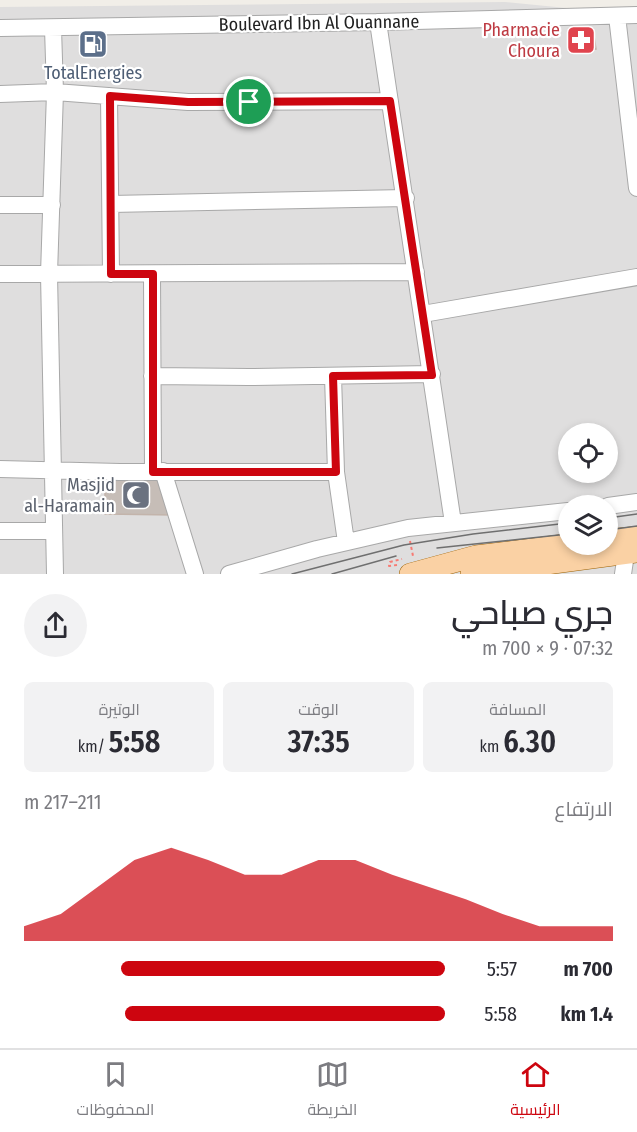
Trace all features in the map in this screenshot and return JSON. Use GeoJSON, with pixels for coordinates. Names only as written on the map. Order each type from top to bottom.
{"type":"FeatureCollection","features":[{"type":"Feature","properties":{"kind":"main road"},"geometry":{"type":"LineString","coordinates":[[618,546],[631,554]]}},
{"type":"Feature","properties":{"kind":"main road"},"geometry":{"type":"LineString","coordinates":[[523,564],[558,550]]}},
{"type":"Feature","properties":{"kind":"main road"},"geometry":{"type":"LineString","coordinates":[[471,574],[493,566],[631,554]]}},
{"type":"Feature","properties":{"kind":"main road"},"geometry":{"type":"LineString","coordinates":[[408,569],[469,558],[493,566]]}},
{"type":"Feature","properties":{"kind":"street","name":"Boulevard Ibn Al Ouannane"},"geometry":{"type":"LineString","coordinates":[[0,28],[637,15]]}},
{"type":"Feature","properties":{"kind":"street"},"geometry":{"type":"LineString","coordinates":[[616,16],[637,188]]}},
{"type":"Feature","properties":{"kind":"street"},"geometry":{"type":"LineString","coordinates":[[378,22],[453,523]]}},
{"type":"Feature","properties":{"kind":"street"},"geometry":{"type":"LineString","coordinates":[[53,28],[55,92],[49,274],[55,574]]}},
{"type":"Feature","properties":{"kind":"street"},"geometry":{"type":"LineString","coordinates":[[0,94],[55,92],[188,102],[390,101]]}},
{"type":"Feature","properties":{"kind":"street"},"geometry":{"type":"LineString","coordinates":[[110,96],[111,274]]}},
{"type":"Feature","properties":{"kind":"street"},"geometry":{"type":"LineString","coordinates":[[111,204],[406,198]]}},
{"type":"Feature","properties":{"kind":"street"},"geometry":{"type":"LineString","coordinates":[[0,205],[52,205]]}},
{"type":"Feature","properties":{"kind":"street"},"geometry":{"type":"LineString","coordinates":[[0,274],[416,272]]}},
{"type":"Feature","properties":{"kind":"street"},"geometry":{"type":"LineString","coordinates":[[153,274],[153,376],[158,472],[195,574]]}},
{"type":"Feature","properties":{"kind":"street"},"geometry":{"type":"LineString","coordinates":[[423,314],[637,277]]}},
{"type":"Feature","properties":{"kind":"street"},"geometry":{"type":"LineString","coordinates":[[153,376],[432,375]]}},
{"type":"Feature","properties":{"kind":"street"},"geometry":{"type":"LineString","coordinates":[[333,376],[336,472],[346,542]]}},
{"type":"Feature","properties":{"kind":"street"},"geometry":{"type":"LineString","coordinates":[[0,469],[336,472]]}},
{"type":"Feature","properties":{"kind":"street"},"geometry":{"type":"LineString","coordinates":[[618,505],[637,502]]}},
{"type":"Feature","properties":{"kind":"street"},"geometry":{"type":"LineString","coordinates":[[229,574],[346,542],[408,528],[558,512]]}},
{"type":"Feature","properties":{"kind":"street"},"geometry":{"type":"LineString","coordinates":[[0,531],[54,531]]}},
{"type":"Feature","properties":{"kind":"path"},"geometry":{"type":"LineString","coordinates":[[408,528],[414,556],[390,562],[389,566],[408,569]]}},
{"type":"Feature","properties":{"kind":"shaded area"},"geometry":{"type":"Polygon","coordinates":[[[505,2],[637,15],[637,574],[0,574],[0,7],[505,2]]]}},
{"type":"Feature","properties":{"kind":"building","name":"Pharmacie Choura"},"geometry":{"type":"Polygon","coordinates":[[[593,29],[596,49],[569,51],[568,31],[593,29]]]}},
{"type":"Feature","properties":{"kind":"building","name":"TotalEnergies"},"geometry":{"type":"Polygon","coordinates":[[[99,40],[100,46],[86,47],[85,42],[99,40]]]}},
{"type":"Feature","properties":{"kind":"building","name":"Masjid al-Haramain"},"geometry":{"type":"Polygon","coordinates":[[[105,475],[160,475],[173,515],[105,514],[105,475]]]}},
{"type":"Feature","properties":{"kind":"tram line"},"geometry":{"type":"LineString","coordinates":[[618,517],[637,514]]}},
{"type":"Feature","properties":{"kind":"tram line"},"geometry":{"type":"LineString","coordinates":[[292,574],[404,545],[558,524]]}},
{"type":"Feature","properties":{"kind":"tram line"},"geometry":{"type":"LineString","coordinates":[[618,529],[637,526]]}},
{"type":"Feature","properties":{"kind":"tram line"},"geometry":{"type":"LineString","coordinates":[[437,548],[558,535]]}},
{"type":"Feature","properties":{"kind":"tram line"},"geometry":{"type":"LineString","coordinates":[[332,574],[396,556]]}},
{"type":"Feature","properties":{"kind":"place","name":"Pharmacie Choura"},"geometry":{"type":"Point","coordinates":[581,40]}},
{"type":"Feature","properties":{"kind":"place","name":"TotalEnergies"},"geometry":{"type":"Point","coordinates":[93,44]}},
{"type":"Feature","properties":{"kind":"place","name":"Masjid al-Haramain"},"geometry":{"type":"Point","coordinates":[136,495]}},
{"type":"Feature","properties":{"kind":"route"},"geometry":{"type":"LineString","coordinates":[[110,96],[188,102],[249,102],[390,101],[432,375],[333,376],[336,472],[153,472],[153,274],[111,274],[110,96]]}}]}
